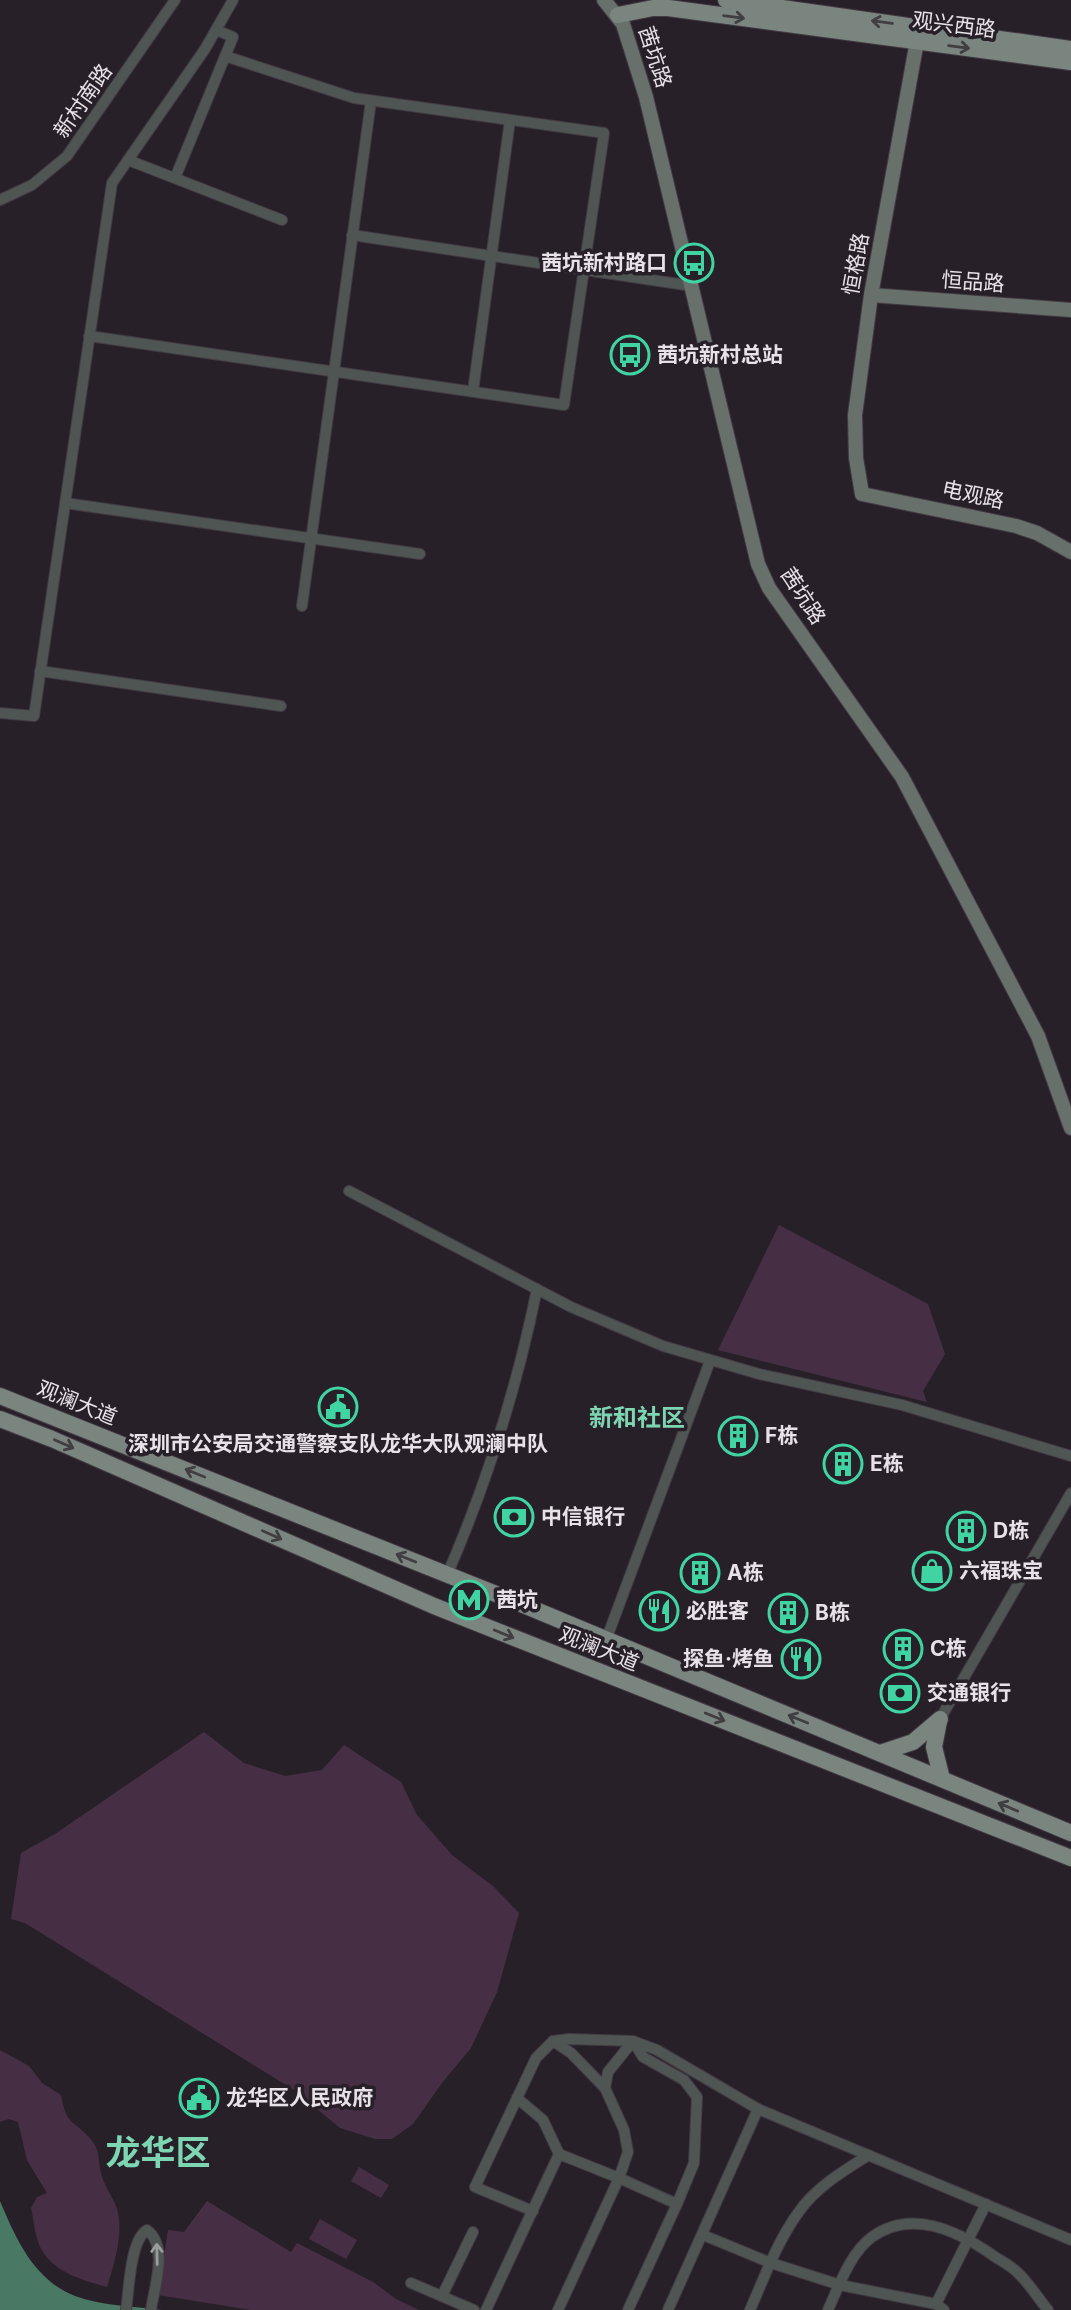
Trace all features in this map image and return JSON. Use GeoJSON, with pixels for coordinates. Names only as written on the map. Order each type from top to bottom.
{"type":"FeatureCollection","features":[{"type":"Feature","properties":{"kind":"main road"},"geometry":{"type":"LineString","coordinates":[[618,15],[650,0]]}},
{"type":"Feature","properties":{"kind":"main road","name":"观兴西路"},"geometry":{"type":"LineString","coordinates":[[726,0],[1071,49]]}},
{"type":"Feature","properties":{"kind":"main road","name":"观兴西路"},"geometry":{"type":"LineString","coordinates":[[618,15],[668,8],[1071,62]]}},
{"type":"Feature","properties":{"kind":"main road","name":"观澜大道"},"geometry":{"type":"LineString","coordinates":[[0,1395],[606,1640],[1071,1833]]}},
{"type":"Feature","properties":{"kind":"main road","name":"观澜大道"},"geometry":{"type":"LineString","coordinates":[[0,1419],[52,1438],[434,1606],[1071,1858]]}},
{"type":"Feature","properties":{"kind":"main road"},"geometry":{"type":"LineString","coordinates":[[880,1753],[913,1742],[940,1719]]}},
{"type":"Feature","properties":{"kind":"main road"},"geometry":{"type":"LineString","coordinates":[[940,1719],[934,1747],[942,1779]]}},
{"type":"Feature","properties":{"kind":"street","name":"新村南路"},"geometry":{"type":"LineString","coordinates":[[0,200],[32,185],[67,156],[175,0]]}},
{"type":"Feature","properties":{"kind":"street"},"geometry":{"type":"LineString","coordinates":[[0,713],[34,716],[112,183],[205,49],[233,0]]}},
{"type":"Feature","properties":{"kind":"street","name":"茜坑路"},"geometry":{"type":"LineString","coordinates":[[604,0],[618,15],[628,35],[646,97],[758,564],[769,588],[902,777],[1038,1036],[1071,1128]]}},
{"type":"Feature","properties":{"kind":"street"},"geometry":{"type":"LineString","coordinates":[[175,178],[233,37],[216,30]]}},
{"type":"Feature","properties":{"kind":"street","name":"恒格路"},"geometry":{"type":"LineString","coordinates":[[862,494],[856,457],[855,415],[871,295],[917,41]]}},
{"type":"Feature","properties":{"kind":"street"},"geometry":{"type":"LineString","coordinates":[[89,336],[564,405],[604,133],[354,98],[225,56]]}},
{"type":"Feature","properties":{"kind":"street"},"geometry":{"type":"LineString","coordinates":[[302,606],[370,101]]}},
{"type":"Feature","properties":{"kind":"street"},"geometry":{"type":"LineString","coordinates":[[473,391],[510,120]]}},
{"type":"Feature","properties":{"kind":"street"},"geometry":{"type":"LineString","coordinates":[[128,160],[282,220]]}},
{"type":"Feature","properties":{"kind":"street"},"geometry":{"type":"LineString","coordinates":[[352,235],[692,286]]}},
{"type":"Feature","properties":{"kind":"street","name":"恒品路"},"geometry":{"type":"LineString","coordinates":[[871,295],[1071,310]]}},
{"type":"Feature","properties":{"kind":"street","name":"电观路"},"geometry":{"type":"LineString","coordinates":[[862,494],[1016,526],[1044,536],[1071,552]]}},
{"type":"Feature","properties":{"kind":"street"},"geometry":{"type":"LineString","coordinates":[[65,503],[420,554]]}},
{"type":"Feature","properties":{"kind":"street"},"geometry":{"type":"LineString","coordinates":[[40,671],[281,706]]}},
{"type":"Feature","properties":{"kind":"street"},"geometry":{"type":"LineString","coordinates":[[349,1191],[622,1330],[710,1361],[902,1405],[1071,1456]]}},
{"type":"Feature","properties":{"kind":"street"},"geometry":{"type":"LineString","coordinates":[[447,1575],[509,1405],[537,1289]]}},
{"type":"Feature","properties":{"kind":"street"},"geometry":{"type":"LineString","coordinates":[[606,1640],[710,1361]]}},
{"type":"Feature","properties":{"kind":"street"},"geometry":{"type":"LineString","coordinates":[[940,1719],[1071,1493]]}},
{"type":"Feature","properties":{"kind":"street"},"geometry":{"type":"LineString","coordinates":[[553,2041],[571,2053],[605,2088],[624,2130],[628,2152],[619,2178],[558,2310]]}},
{"type":"Feature","properties":{"kind":"street"},"geometry":{"type":"LineString","coordinates":[[533,2211],[475,2187],[536,2058],[553,2041],[633,2041],[657,2050],[758,2109],[1071,2240]]}},
{"type":"Feature","properties":{"kind":"street"},"geometry":{"type":"LineString","coordinates":[[605,2088],[608,2072],[633,2041]]}},
{"type":"Feature","properties":{"kind":"street"},"geometry":{"type":"LineString","coordinates":[[628,2310],[694,2163],[697,2096],[684,2080],[643,2057],[633,2041]]}},
{"type":"Feature","properties":{"kind":"street"},"geometry":{"type":"LineString","coordinates":[[517,2098],[543,2119],[559,2154],[677,2204]]}},
{"type":"Feature","properties":{"kind":"street"},"geometry":{"type":"LineString","coordinates":[[667,2310],[758,2109]]}},
{"type":"Feature","properties":{"kind":"street"},"geometry":{"type":"LineString","coordinates":[[486,2310],[559,2154]]}},
{"type":"Feature","properties":{"kind":"street"},"geometry":{"type":"LineString","coordinates":[[750,2310],[798,2213],[821,2187],[869,2155]]}},
{"type":"Feature","properties":{"kind":"street"},"geometry":{"type":"LineString","coordinates":[[703,2235],[771,2263],[840,2284],[940,2307],[968,2239],[986,2204]]}},
{"type":"Feature","properties":{"kind":"street"},"geometry":{"type":"LineString","coordinates":[[828,2310],[857,2252],[872,2237],[891,2228],[917,2222],[940,2227],[968,2239],[1017,2272],[1048,2310]]}},
{"type":"Feature","properties":{"kind":"street"},"geometry":{"type":"LineString","coordinates":[[126,2310],[138,2241],[143,2232],[148,2230],[158,2244],[151,2310]]}},
{"type":"Feature","properties":{"kind":"street"},"geometry":{"type":"LineString","coordinates":[[442,2296],[473,2232]]}},
{"type":"Feature","properties":{"kind":"street"},"geometry":{"type":"LineString","coordinates":[[411,2283],[474,2310]]}},
{"type":"Feature","properties":{"kind":"shaded area"},"geometry":{"type":"Polygon","coordinates":[[[779,1225],[928,1304],[945,1354],[923,1391],[927,1402],[718,1350],[779,1225]]]}},
{"type":"Feature","properties":{"kind":"shaded area"},"geometry":{"type":"Polygon","coordinates":[[[204,1732],[244,1763],[285,1776],[322,1770],[344,1745],[401,1782],[417,1815],[452,1855],[494,1887],[519,1913],[497,1992],[471,2048],[413,2124],[392,2139],[375,2139],[340,2128],[294,2090],[25,1923],[11,1919],[21,1853],[55,1834],[204,1732]]]}},
{"type":"Feature","properties":{"kind":"shaded area"},"geometry":{"type":"Polygon","coordinates":[[[0,2050],[29,2066],[42,2083],[61,2095],[69,2119],[95,2146],[102,2178],[117,2208],[119,2222],[117,2250],[107,2287],[63,2271],[40,2247],[31,2208],[37,2197],[47,2193],[27,2160],[18,2122],[9,2119],[0,2122],[0,2050]]]}},
{"type":"Feature","properties":{"kind":"shaded area"},"geometry":{"type":"Polygon","coordinates":[[[359,2167],[389,2185],[381,2198],[351,2181],[359,2167]]]}},
{"type":"Feature","properties":{"kind":"shaded area"},"geometry":{"type":"Polygon","coordinates":[[[0,2201],[28,2257],[48,2280],[61,2289],[95,2302],[161,2310],[0,2310],[0,2201]]]}},
{"type":"Feature","properties":{"kind":"shaded area"},"geometry":{"type":"Polygon","coordinates":[[[207,2201],[291,2252],[297,2243],[373,2282],[396,2299],[419,2310],[251,2310],[158,2295],[168,2230],[184,2232],[207,2201]]]}},
{"type":"Feature","properties":{"kind":"shaded area"},"geometry":{"type":"Polygon","coordinates":[[[320,2219],[357,2240],[346,2259],[309,2239],[320,2219]]]}},
{"type":"Feature","properties":{"kind":"place","name":"茜坑新村路口"},"geometry":{"type":"Point","coordinates":[694,263]}},
{"type":"Feature","properties":{"kind":"place","name":"茜坑新村总站"},"geometry":{"type":"Point","coordinates":[630,355]}},
{"type":"Feature","properties":{"kind":"place","name":"深圳市公安局交通警察支队龙华大队观澜中队"},"geometry":{"type":"Point","coordinates":[338,1407]}},
{"type":"Feature","properties":{"kind":"place","name":"F栋"},"geometry":{"type":"Point","coordinates":[738,1436]}},
{"type":"Feature","properties":{"kind":"place","name":"E栋"},"geometry":{"type":"Point","coordinates":[843,1464]}},
{"type":"Feature","properties":{"kind":"place","name":"中信银行"},"geometry":{"type":"Point","coordinates":[514,1517]}},
{"type":"Feature","properties":{"kind":"place","name":"D栋"},"geometry":{"type":"Point","coordinates":[966,1531]}},
{"type":"Feature","properties":{"kind":"place","name":"六福珠宝"},"geometry":{"type":"Point","coordinates":[932,1571]}},
{"type":"Feature","properties":{"kind":"place","name":"A栋"},"geometry":{"type":"Point","coordinates":[700,1573]}},
{"type":"Feature","properties":{"kind":"place","name":"茜坑"},"geometry":{"type":"Point","coordinates":[469,1600]}},
{"type":"Feature","properties":{"kind":"place","name":"必胜客"},"geometry":{"type":"Point","coordinates":[659,1611]}},
{"type":"Feature","properties":{"kind":"place","name":"B栋"},"geometry":{"type":"Point","coordinates":[788,1613]}},
{"type":"Feature","properties":{"kind":"place","name":"C栋"},"geometry":{"type":"Point","coordinates":[903,1649]}},
{"type":"Feature","properties":{"kind":"place","name":"探鱼·烤鱼"},"geometry":{"type":"Point","coordinates":[801,1659]}},
{"type":"Feature","properties":{"kind":"place","name":"交通银行"},"geometry":{"type":"Point","coordinates":[900,1693]}},
{"type":"Feature","properties":{"kind":"place","name":"龙华区人民政府"},"geometry":{"type":"Point","coordinates":[199,2098]}},
{"type":"Feature","properties":{"kind":"district","name":"新和社区"},"geometry":{"type":"Point","coordinates":[637,1418]}},
{"type":"Feature","properties":{"kind":"district","name":"龙华区"},"geometry":{"type":"Point","coordinates":[158,2153]}}]}
